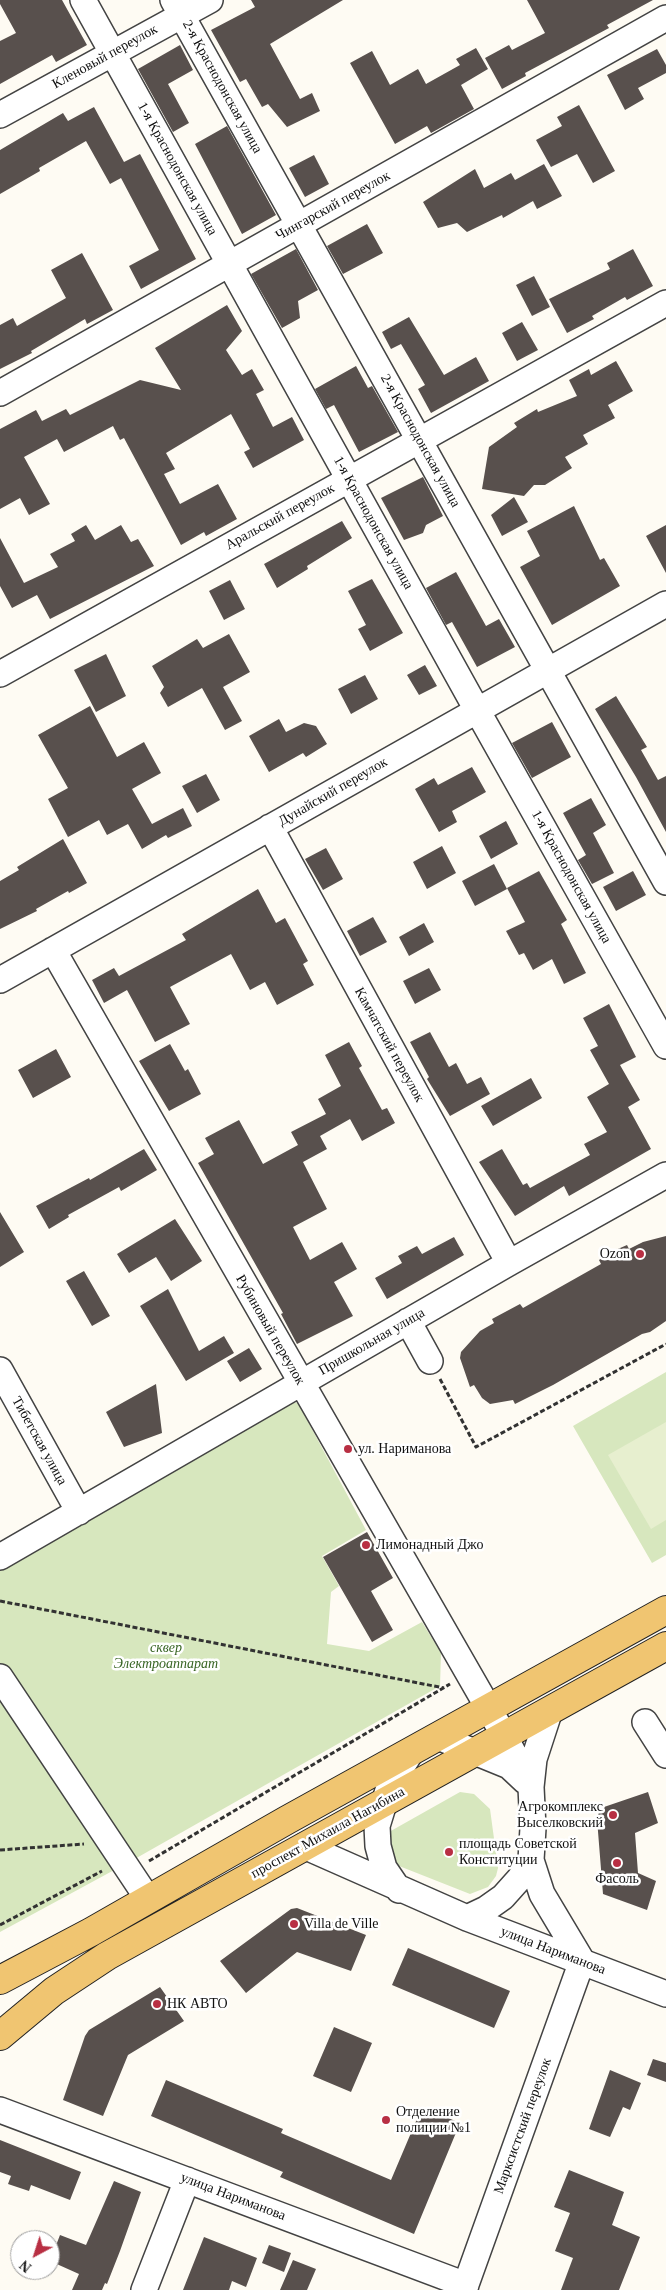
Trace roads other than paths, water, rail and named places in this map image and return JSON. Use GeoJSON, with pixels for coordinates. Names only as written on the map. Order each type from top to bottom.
{"type":"FeatureCollection","features":[{"type":"Feature","properties":{"kind":"main road"},"geometry":{"type":"LineString","coordinates":[[0,1980],[666,1610]]}},
{"type":"Feature","properties":{"kind":"main road","name":"проспект Михаила Нагибина"},"geometry":{"type":"LineString","coordinates":[[0,2036],[54,1991],[107,1956],[666,1646]]}},
{"type":"Feature","properties":{"kind":"street","name":"1-я Краснодонская улица"},"geometry":{"type":"LineString","coordinates":[[83,0],[477,710],[666,1046]]}},
{"type":"Feature","properties":{"kind":"street","name":"Кленовый переулок"},"geometry":{"type":"LineString","coordinates":[[0,115],[112,52],[178,8],[210,0]]}},
{"type":"Feature","properties":{"kind":"street","name":"2-я Краснодонская улица"},"geometry":{"type":"LineString","coordinates":[[178,8],[666,882]]}},
{"type":"Feature","properties":{"kind":"street","name":"Чингарский переулок"},"geometry":{"type":"LineString","coordinates":[[0,393],[666,18]]}},
{"type":"Feature","properties":{"kind":"street","name":"Аральский переулок"},"geometry":{"type":"LineString","coordinates":[[0,674],[666,303]]}},
{"type":"Feature","properties":{"kind":"street","name":"Дунайский переулок"},"geometry":{"type":"LineString","coordinates":[[0,980],[666,604]]}},
{"type":"Feature","properties":{"kind":"street","name":"Камчатский переулок"},"geometry":{"type":"LineString","coordinates":[[270,827],[509,1263]]}},
{"type":"Feature","properties":{"kind":"street","name":"Рубиновый переулок"},"geometry":{"type":"LineString","coordinates":[[53,950],[488,1710]]}},
{"type":"Feature","properties":{"kind":"street","name":"Пришкольная улица"},"geometry":{"type":"LineString","coordinates":[[0,1557],[509,1263],[666,1175]]}},
{"type":"Feature","properties":{"kind":"street"},"geometry":{"type":"LineString","coordinates":[[408,1321],[430,1361]]}},
{"type":"Feature","properties":{"kind":"street","name":"Тибетская улица"},"geometry":{"type":"LineString","coordinates":[[0,1370],[78,1512]]}},
{"type":"Feature","properties":{"kind":"street"},"geometry":{"type":"LineString","coordinates":[[0,1677],[148,1899]]}},
{"type":"Feature","properties":{"kind":"street"},"geometry":{"type":"LineString","coordinates":[[488,1710],[505,1736],[531,1787]]}},
{"type":"Feature","properties":{"kind":"street"},"geometry":{"type":"LineString","coordinates":[[549,1712],[534,1759],[531,1787],[533,1828],[531,1860],[542,1894],[582,1962]]}},
{"type":"Feature","properties":{"kind":"street"},"geometry":{"type":"LineString","coordinates":[[645,1722],[666,1755]]}},
{"type":"Feature","properties":{"kind":"street"},"geometry":{"type":"LineString","coordinates":[[438,1737],[510,1766],[531,1787]]}},
{"type":"Feature","properties":{"kind":"street"},"geometry":{"type":"LineString","coordinates":[[399,1890],[384,1868],[378,1846],[377,1826],[389,1787],[410,1752]]}},
{"type":"Feature","properties":{"kind":"street","name":"улица Нариманова"},"geometry":{"type":"LineString","coordinates":[[304,1846],[399,1890],[467,1918],[666,1994]]}},
{"type":"Feature","properties":{"kind":"street"},"geometry":{"type":"LineString","coordinates":[[467,1918],[486,1909],[502,1897],[520,1878],[531,1860]]}},
{"type":"Feature","properties":{"kind":"street","name":"Марксистский переулок"},"geometry":{"type":"LineString","coordinates":[[465,2288],[582,1962]]}},
{"type":"Feature","properties":{"kind":"street","name":"улица Нариманова"},"geometry":{"type":"LineString","coordinates":[[0,2110],[465,2288]]}},
{"type":"Feature","properties":{"kind":"street"},"geometry":{"type":"LineString","coordinates":[[144,2290],[187,2180]]}},
{"type":"Feature","properties":{"kind":"place","name":"Ozon"},"geometry":{"type":"Point","coordinates":[640,1254]}},
{"type":"Feature","properties":{"kind":"place","name":"ул. Нариманова"},"geometry":{"type":"Point","coordinates":[348,1449]}},
{"type":"Feature","properties":{"kind":"place","name":"Лимонадный Джо"},"geometry":{"type":"Point","coordinates":[366,1545]}},
{"type":"Feature","properties":{"kind":"place","name":"Агрокомплекс Выселковский"},"geometry":{"type":"Point","coordinates":[613,1815]}},
{"type":"Feature","properties":{"kind":"place","name":"площадь Советской Конституции"},"geometry":{"type":"Point","coordinates":[449,1852]}},
{"type":"Feature","properties":{"kind":"place","name":"Фасоль"},"geometry":{"type":"Point","coordinates":[617,1863]}},
{"type":"Feature","properties":{"kind":"place","name":"Villa de Ville"},"geometry":{"type":"Point","coordinates":[294,1924]}},
{"type":"Feature","properties":{"kind":"place","name":"НК АВТО"},"geometry":{"type":"Point","coordinates":[157,2004]}},
{"type":"Feature","properties":{"kind":"place","name":"Отделение полиции №1"},"geometry":{"type":"Point","coordinates":[386,2120]}},
{"type":"Feature","properties":{"kind":"park label","name":"cквер Электроаппарат"},"geometry":{"type":"Point","coordinates":[166,1656]}}]}
